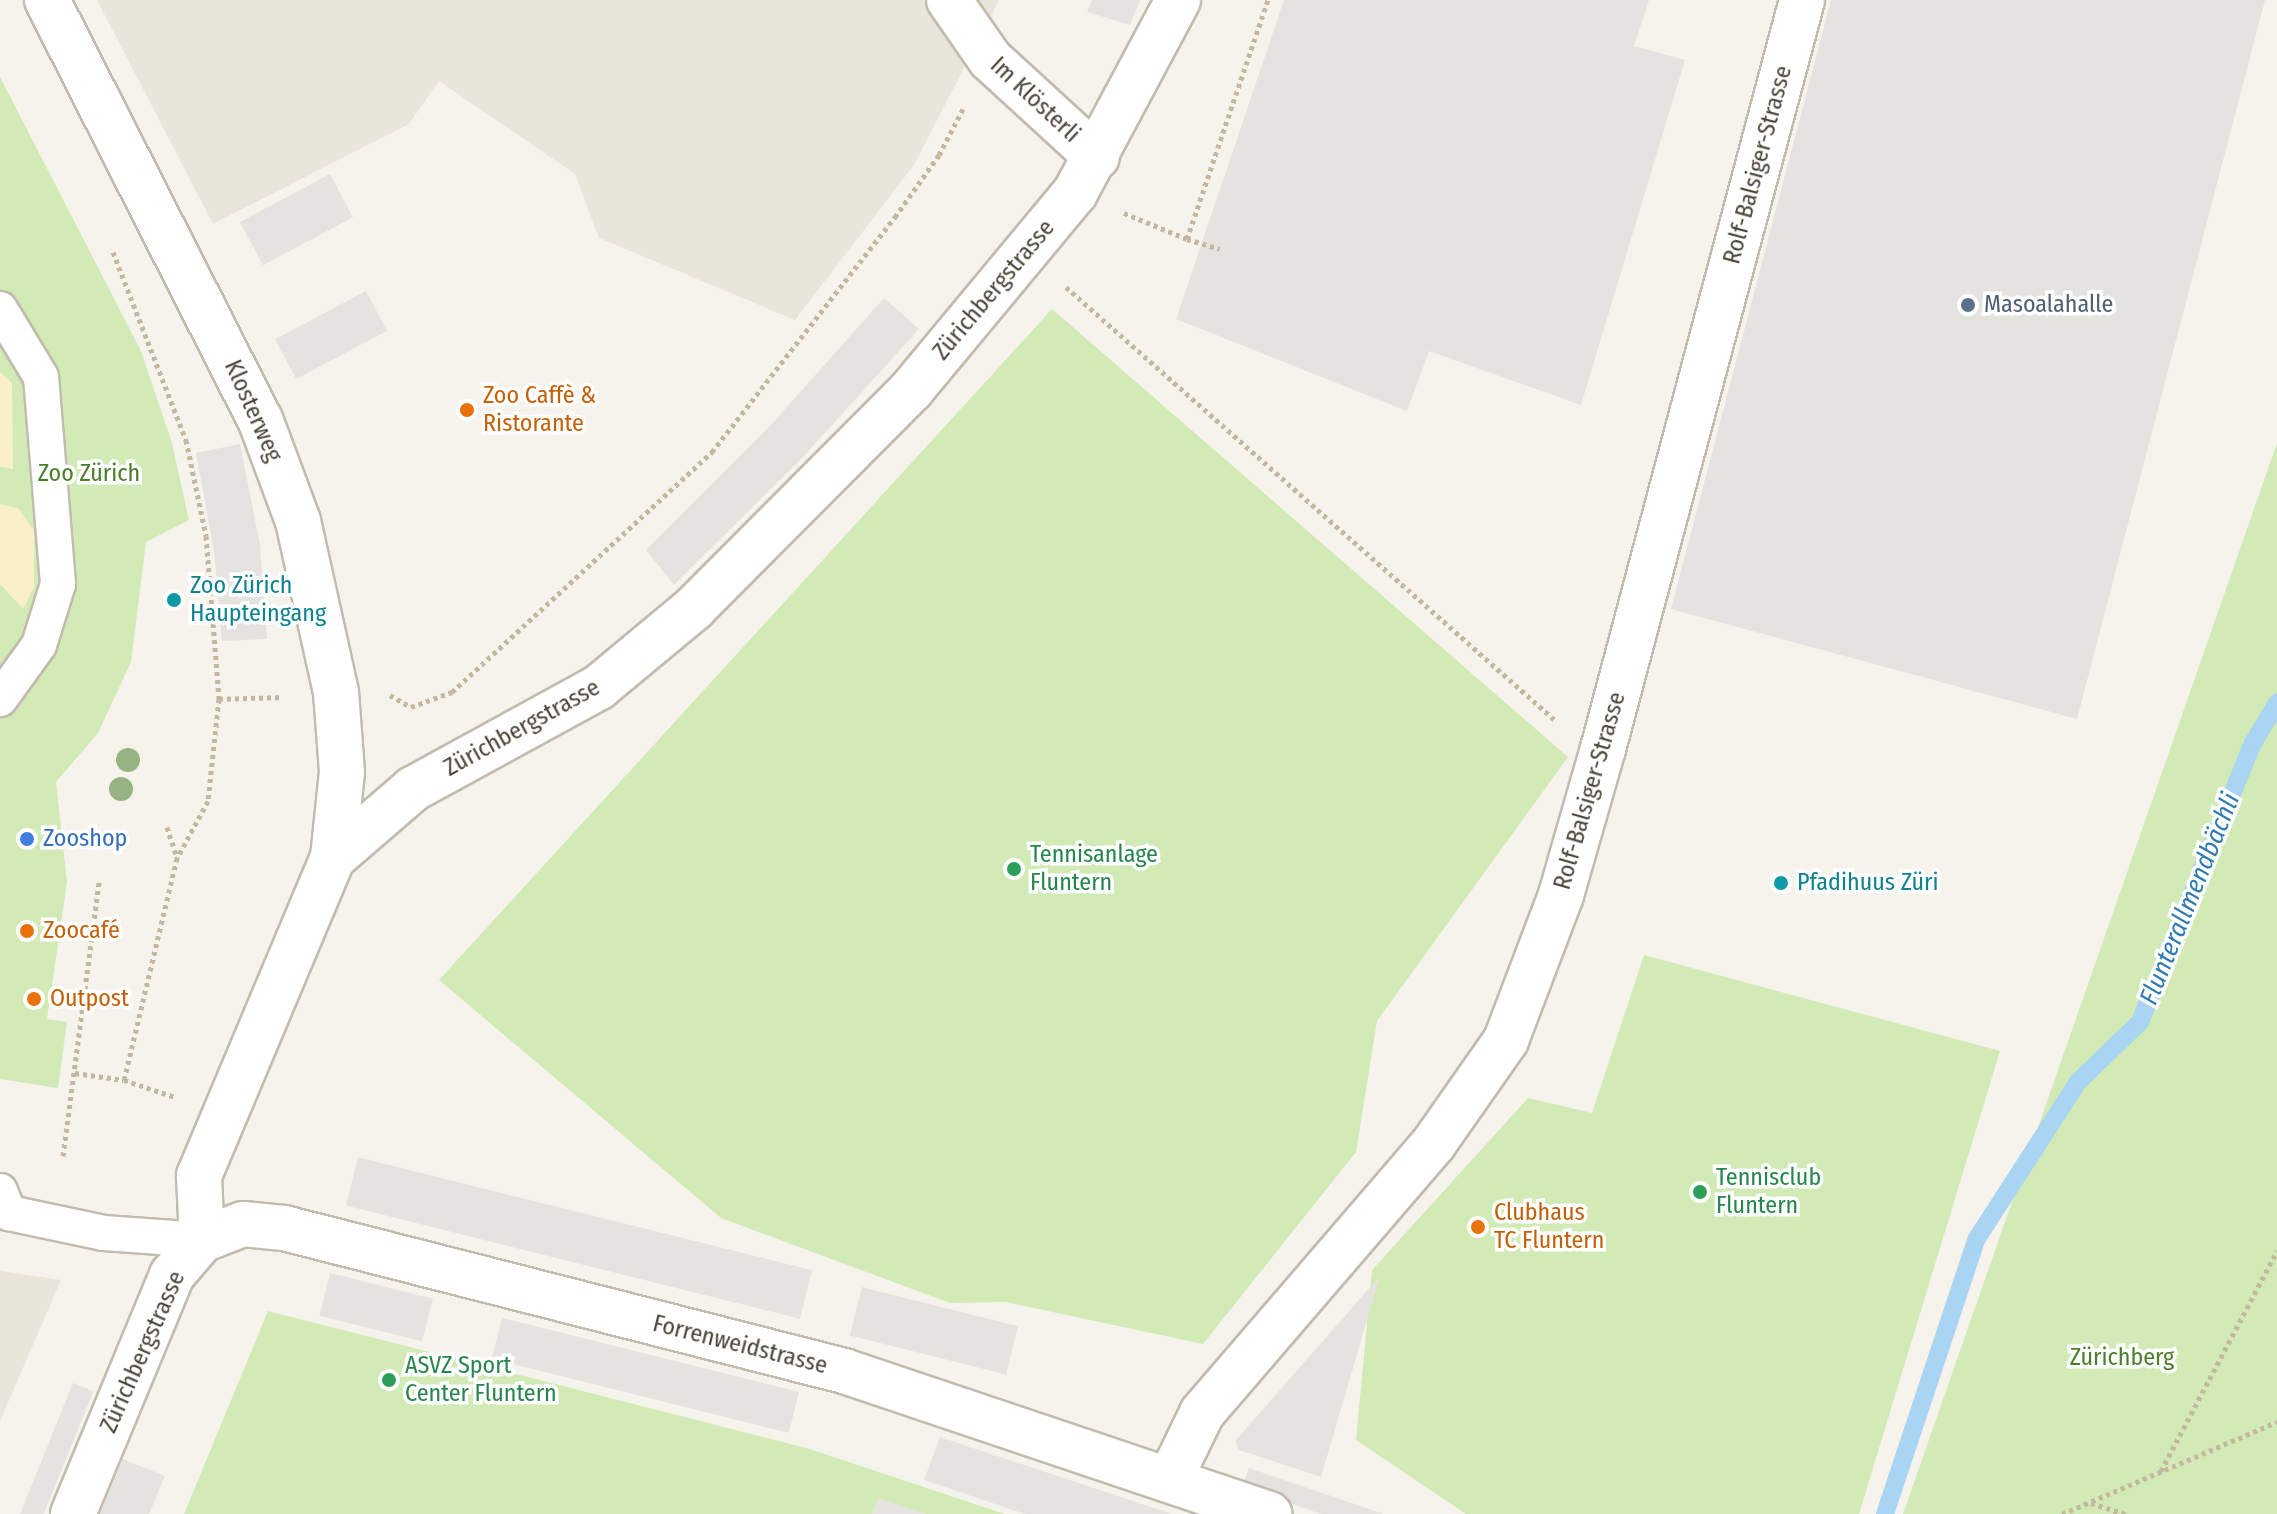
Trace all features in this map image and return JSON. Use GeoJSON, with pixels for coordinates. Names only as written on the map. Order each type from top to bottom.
{"type":"FeatureCollection","features":[{"type":"Feature","properties":{"kind":"street","name":"Klosterweg"},"geometry":{"type":"LineString","coordinates":[[47,0],[260,419],[298,521],[336,692],[342,772],[333,858]]}},
{"type":"Feature","properties":{"kind":"street","name":"Im Klösterli"},"geometry":{"type":"LineString","coordinates":[[949,0],[990,59],[1086,175]]}},
{"type":"Feature","properties":{"kind":"street","name":"Zürichbergstrasse"},"geometry":{"type":"LineString","coordinates":[[73,1514],[172,1275],[202,1240],[199,1176],[333,858],[413,789],[599,687],[694,608],[912,389],[1027,252],[1086,175],[1178,0]]}},
{"type":"Feature","properties":{"kind":"street","name":"Rolf-Balsiger-Strasse"},"geometry":{"type":"LineString","coordinates":[[1170,1479],[1202,1413],[1434,1143],[1506,1040],[1561,895],[1603,749],[1802,0]]}},
{"type":"Feature","properties":{"kind":"street","name":"Forrenweidstrasse"},"geometry":{"type":"LineString","coordinates":[[202,1240],[243,1224],[284,1228],[844,1371],[1270,1514]]}},
{"type":"Feature","properties":{"kind":"lane"},"geometry":{"type":"LineString","coordinates":[[0,309],[41,377],[58,584],[39,645],[0,699]]}},
{"type":"Feature","properties":{"kind":"lane"},"geometry":{"type":"LineString","coordinates":[[0,1191],[9,1213],[104,1233],[202,1240]]}},
{"type":"Feature","properties":{"kind":"path"},"geometry":{"type":"LineString","coordinates":[[1187,239],[1268,0]]}},
{"type":"Feature","properties":{"kind":"path"},"geometry":{"type":"LineString","coordinates":[[377,688],[411,707],[452,692],[712,452],[913,192],[990,59]]}},
{"type":"Feature","properties":{"kind":"path"},"geometry":{"type":"LineString","coordinates":[[1086,175],[1187,239],[1220,249]]}},
{"type":"Feature","properties":{"kind":"path"},"geometry":{"type":"LineString","coordinates":[[75,1073],[124,1080],[177,858],[208,801],[219,699],[206,536],[186,440],[154,351],[111,258],[116,243]]}},
{"type":"Feature","properties":{"kind":"path"},"geometry":{"type":"LineString","coordinates":[[1027,252],[1576,739],[1603,749]]}},
{"type":"Feature","properties":{"kind":"path"},"geometry":{"type":"LineString","coordinates":[[219,699],[292,696]]}},
{"type":"Feature","properties":{"kind":"path"},"geometry":{"type":"LineString","coordinates":[[167,827],[177,858]]}},
{"type":"Feature","properties":{"kind":"path"},"geometry":{"type":"LineString","coordinates":[[63,1156],[99,881]]}},
{"type":"Feature","properties":{"kind":"path"},"geometry":{"type":"LineString","coordinates":[[2161,1471],[2277,1251]]}},
{"type":"Feature","properties":{"kind":"path"},"geometry":{"type":"LineString","coordinates":[[2062,1514],[2277,1422]]}},
{"type":"Feature","properties":{"kind":"path"},"geometry":{"type":"LineString","coordinates":[[2090,1503],[2125,1514]]}},
{"type":"Feature","properties":{"kind":"shaded area"},"geometry":{"type":"Polygon","coordinates":[[[97,0],[999,0],[914,165],[795,320],[599,238],[575,174],[439,81],[409,124],[213,224],[97,0]]]}},
{"type":"Feature","properties":{"kind":"shaded area"},"geometry":{"type":"Polygon","coordinates":[[[1092,0],[1140,0],[1130,25],[1087,12],[1092,0]]]}},
{"type":"Feature","properties":{"kind":"shaded area"},"geometry":{"type":"Polygon","coordinates":[[[1284,0],[1649,0],[1634,46],[1685,60],[1581,405],[1429,351],[1407,411],[1176,319],[1284,0]]]}},
{"type":"Feature","properties":{"kind":"shaded area","name":"Masoalahalle"},"geometry":{"type":"Polygon","coordinates":[[[1831,0],[2265,0],[2077,719],[1671,609],[1831,0]]]}},
{"type":"Feature","properties":{"kind":"shaded area"},"geometry":{"type":"Polygon","coordinates":[[[330,174],[353,217],[263,265],[240,222],[330,174]]]}},
{"type":"Feature","properties":{"kind":"shaded area"},"geometry":{"type":"Polygon","coordinates":[[[366,291],[387,331],[296,379],[275,339],[366,291]]]}},
{"type":"Feature","properties":{"kind":"shaded area"},"geometry":{"type":"Polygon","coordinates":[[[884,298],[919,329],[803,457],[674,585],[646,550],[769,427],[884,298]]]}},
{"type":"Feature","properties":{"kind":"shaded area"},"geometry":{"type":"Polygon","coordinates":[[[240,444],[260,545],[267,639],[222,641],[214,551],[196,453],[240,444]]]}},
{"type":"Feature","properties":{"kind":"shaded area"},"geometry":{"type":"Polygon","coordinates":[[[358,1157],[812,1270],[800,1319],[346,1206],[358,1157]]]}},
{"type":"Feature","properties":{"kind":"shaded area"},"geometry":{"type":"Polygon","coordinates":[[[0,1271],[61,1280],[0,1421],[0,1271]]]}},
{"type":"Feature","properties":{"kind":"shaded area"},"geometry":{"type":"Polygon","coordinates":[[[330,1273],[433,1299],[422,1341],[319,1316],[330,1273]]]}},
{"type":"Feature","properties":{"kind":"shaded area"},"geometry":{"type":"Polygon","coordinates":[[[1380,1276],[1321,1477],[1239,1450],[1235,1441],[1380,1276]]]}},
{"type":"Feature","properties":{"kind":"shaded area"},"geometry":{"type":"Polygon","coordinates":[[[862,1287],[1018,1326],[1006,1374],[850,1336],[862,1287]]]}},
{"type":"Feature","properties":{"kind":"shaded area"},"geometry":{"type":"Polygon","coordinates":[[[502,1318],[799,1392],[789,1433],[492,1359],[502,1318]]]}},
{"type":"Feature","properties":{"kind":"shaded area"},"geometry":{"type":"Polygon","coordinates":[[[73,1383],[93,1391],[44,1514],[20,1514],[73,1383]]]}},
{"type":"Feature","properties":{"kind":"shaded area"},"geometry":{"type":"Polygon","coordinates":[[[940,1437],[1172,1514],[1025,1514],[924,1480],[940,1437]]]}},
{"type":"Feature","properties":{"kind":"shaded area"},"geometry":{"type":"Polygon","coordinates":[[[123,1459],[165,1476],[149,1514],[100,1514],[123,1459]]]}},
{"type":"Feature","properties":{"kind":"shaded area"},"geometry":{"type":"Polygon","coordinates":[[[1249,1468],[1384,1514],[1321,1514],[1242,1487],[1249,1468]]]}},
{"type":"Feature","properties":{"kind":"shaded area"},"geometry":{"type":"Polygon","coordinates":[[[878,1498],[927,1514],[872,1514],[878,1498]]]}},
{"type":"Feature","properties":{"kind":"green space","name":"Zoo Zürich"},"geometry":{"type":"Polygon","coordinates":[[[0,77],[141,351],[172,443],[189,520],[146,542],[131,662],[98,733],[56,782],[67,882],[47,1019],[67,1022],[58,1088],[0,1079],[0,77]]]}},
{"type":"Feature","properties":{"kind":"green space","name":"Tennisanlage Fluntern"},"geometry":{"type":"Polygon","coordinates":[[[1052,309],[1568,757],[1377,1021],[1356,1152],[1203,1344],[1006,1302],[950,1303],[721,1218],[439,980],[1052,309]]]}},
{"type":"Feature","properties":{"kind":"green space","name":"Zürichberg"},"geometry":{"type":"Polygon","coordinates":[[[2277,443],[2277,1514],[1903,1514],[2277,443]]]}},
{"type":"Feature","properties":{"kind":"green space","name":"Tennisclub Fluntern"},"geometry":{"type":"Polygon","coordinates":[[[1644,955],[2000,1051],[1859,1514],[1466,1514],[1356,1440],[1372,1270],[1528,1098],[1592,1113],[1644,955]]]}},
{"type":"Feature","properties":{"kind":"green space","name":"ASVZ Sport Center Fluntern"},"geometry":{"type":"Polygon","coordinates":[[[268,1311],[810,1449],[1005,1514],[184,1514],[268,1311]]]}},
{"type":"Feature","properties":{"kind":"sand"},"geometry":{"type":"Polygon","coordinates":[[[0,372],[12,383],[13,469],[0,467],[0,372]]]}},
{"type":"Feature","properties":{"kind":"sand"},"geometry":{"type":"Polygon","coordinates":[[[0,504],[18,508],[34,530],[34,587],[23,609],[0,584],[0,504]]]}},
{"type":"Feature","properties":{"kind":"waterway","name":"Flunterallmendbächli"},"geometry":{"type":"LineString","coordinates":[[1885,1514],[1976,1240],[2077,1083],[2140,1022],[2253,743],[2277,703]]}},
{"type":"Feature","properties":{"kind":"place","name":"Masoalahalle"},"geometry":{"type":"Point","coordinates":[1968,305]}},
{"type":"Feature","properties":{"kind":"place","name":"Zoo Caffè & Ristorante"},"geometry":{"type":"Point","coordinates":[467,410]}},
{"type":"Feature","properties":{"kind":"place","name":"Zoo Zürich Haupteingang"},"geometry":{"type":"Point","coordinates":[174,600]}},
{"type":"Feature","properties":{"kind":"place","name":"Zooshop"},"geometry":{"type":"Point","coordinates":[27,839]}},
{"type":"Feature","properties":{"kind":"place","name":"Tennisanlage Fluntern"},"geometry":{"type":"Point","coordinates":[1014,869]}},
{"type":"Feature","properties":{"kind":"place","name":"Pfadihuus Züri"},"geometry":{"type":"Point","coordinates":[1781,883]}},
{"type":"Feature","properties":{"kind":"place","name":"Zoocafé"},"geometry":{"type":"Point","coordinates":[27,931]}},
{"type":"Feature","properties":{"kind":"place","name":"Outpost"},"geometry":{"type":"Point","coordinates":[34,999]}},
{"type":"Feature","properties":{"kind":"place","name":"Tennisclub Fluntern"},"geometry":{"type":"Point","coordinates":[1700,1192]}},
{"type":"Feature","properties":{"kind":"place","name":"Clubhaus TC Fluntern"},"geometry":{"type":"Point","coordinates":[1478,1227]}},
{"type":"Feature","properties":{"kind":"place","name":"ASVZ Sport Center Fluntern"},"geometry":{"type":"Point","coordinates":[389,1380]}}]}
